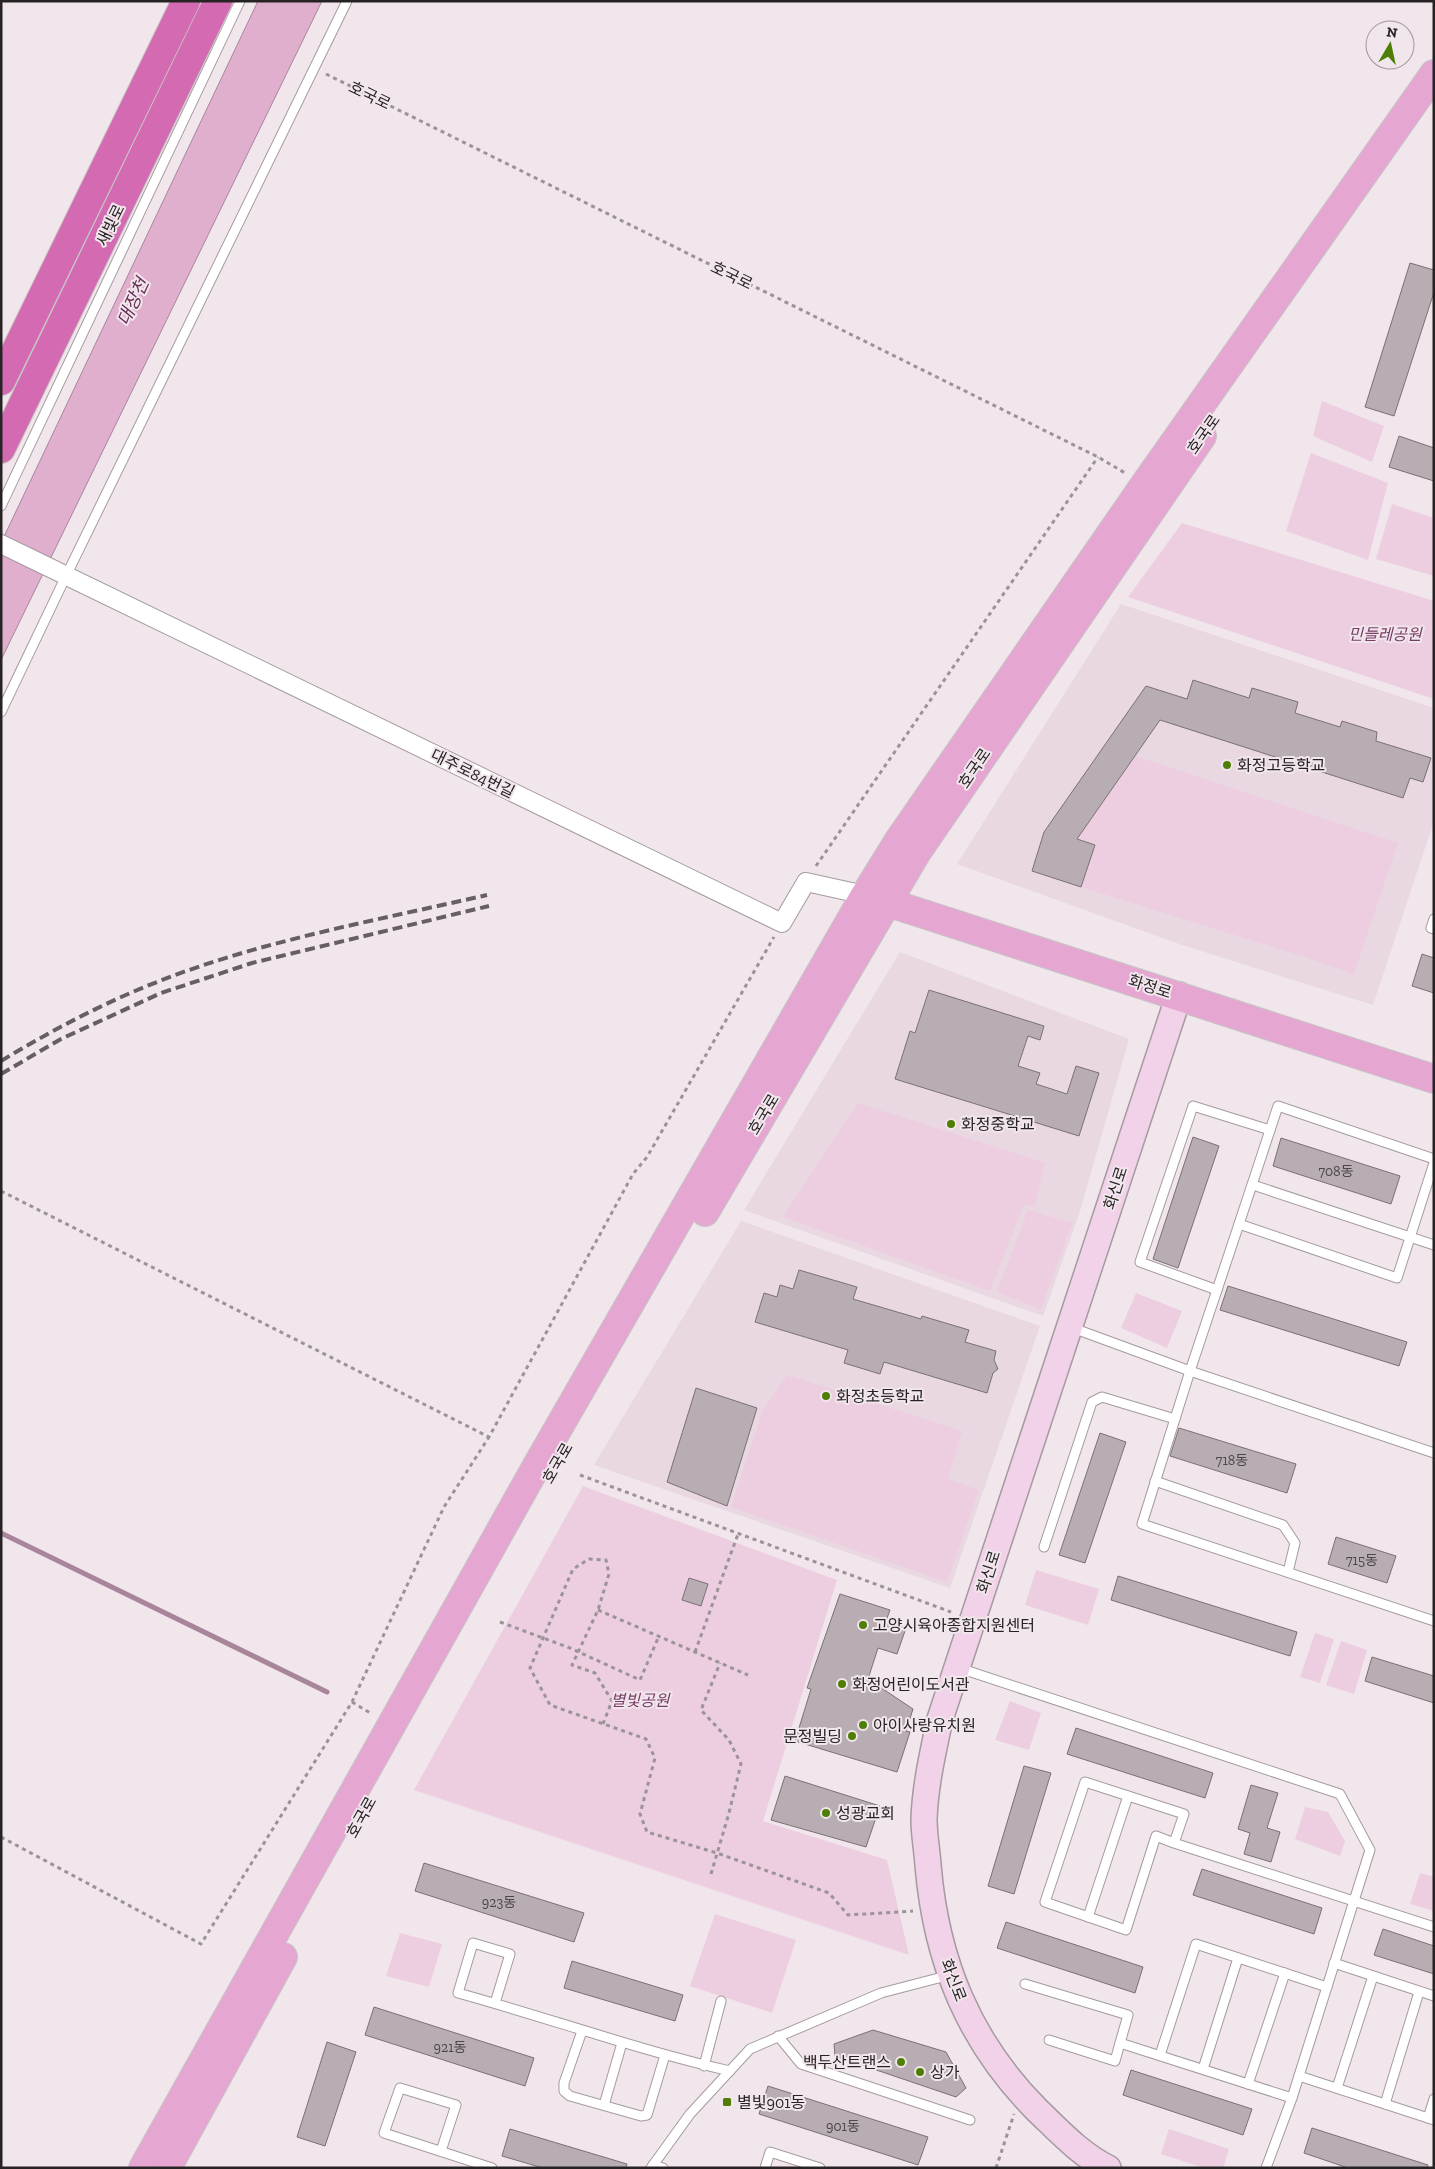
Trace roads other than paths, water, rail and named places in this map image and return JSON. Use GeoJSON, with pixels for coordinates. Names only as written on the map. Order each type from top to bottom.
{"type":"FeatureCollection","features":[{"type":"Feature","properties":{"kind":"highway","name":"새빛로"},"geometry":{"type":"LineString","coordinates":[[1,381],[186,1]]}},
{"type":"Feature","properties":{"kind":"highway","name":"새빛로"},"geometry":{"type":"LineString","coordinates":[[1,449],[218,1]]}},
{"type":"Feature","properties":{"kind":"main road","name":"호국로"},"geometry":{"type":"LineString","coordinates":[[167,2168],[554,1466],[877,898],[899,840],[1145,484],[1434,74]]}},
{"type":"Feature","properties":{"kind":"main road","name":"호국로"},"geometry":{"type":"LineString","coordinates":[[143,2168],[540,1460],[877,898],[917,852],[1161,494],[1434,106]]}},
{"type":"Feature","properties":{"kind":"main road","name":"화정로"},"geometry":{"type":"LineString","coordinates":[[877,898],[1179,995],[1434,1080]]}},
{"type":"Feature","properties":{"kind":"main road","name":"화신로"},"geometry":{"type":"LineString","coordinates":[[1108,2168],[1094,2161],[1050,2123],[1020,2093],[978,2037],[950,1975],[932,1908],[924,1820],[930,1769],[940,1719],[1179,995]]}},
{"type":"Feature","properties":{"kind":"street","name":"대주로84번길"},"geometry":{"type":"LineString","coordinates":[[1,544],[782,923],[806,882],[877,898]]}},
{"type":"Feature","properties":{"kind":"lane"},"geometry":{"type":"LineString","coordinates":[[1,506],[240,1]]}},
{"type":"Feature","properties":{"kind":"lane"},"geometry":{"type":"LineString","coordinates":[[1,712],[347,1]]}},
{"type":"Feature","properties":{"kind":"lane"},"geometry":{"type":"LineString","coordinates":[[1434,919],[1430,928],[1434,929]]}},
{"type":"Feature","properties":{"kind":"lane"},"geometry":{"type":"LineString","coordinates":[[1217,1290],[1140,1262],[1193,1106],[1270,1130]]}},
{"type":"Feature","properties":{"kind":"lane"},"geometry":{"type":"LineString","coordinates":[[1433,1618],[1142,1524],[1190,1371],[1278,1106],[1434,1159]]}},
{"type":"Feature","properties":{"kind":"lane"},"geometry":{"type":"LineString","coordinates":[[1239,1224],[1397,1278],[1434,1163]]}},
{"type":"Feature","properties":{"kind":"lane"},"geometry":{"type":"LineString","coordinates":[[1253,1185],[1434,1245]]}},
{"type":"Feature","properties":{"kind":"lane"},"geometry":{"type":"LineString","coordinates":[[1069,1327],[1190,1371],[1434,1453]]}},
{"type":"Feature","properties":{"kind":"lane"},"geometry":{"type":"LineString","coordinates":[[1044,1547],[1092,1402],[1102,1397],[1175,1419]]}},
{"type":"Feature","properties":{"kind":"lane"},"geometry":{"type":"LineString","coordinates":[[1155,1482],[1283,1525],[1295,1543],[1288,1572]]}},
{"type":"Feature","properties":{"kind":"lane"},"geometry":{"type":"LineString","coordinates":[[957,1667],[1340,1794],[1370,1850],[1292,2098],[1266,2168]]}},
{"type":"Feature","properties":{"kind":"lane"},"geometry":{"type":"LineString","coordinates":[[1174,1843],[1184,1814],[1086,1782],[1045,1902],[1126,1930],[1156,1836],[1174,1843],[1354,1902],[1434,1927]]}},
{"type":"Feature","properties":{"kind":"lane"},"geometry":{"type":"LineString","coordinates":[[1088,1917],[1128,1796]]}},
{"type":"Feature","properties":{"kind":"lane"},"geometry":{"type":"LineString","coordinates":[[495,2003],[510,1954],[473,1943],[458,1993],[622,2043],[704,2066],[730,2071]]}},
{"type":"Feature","properties":{"kind":"lane"},"geometry":{"type":"LineString","coordinates":[[1160,2056],[1196,1944],[1327,1987]]}},
{"type":"Feature","properties":{"kind":"lane"},"geometry":{"type":"LineString","coordinates":[[1203,2069],[1238,1958]]}},
{"type":"Feature","properties":{"kind":"lane"},"geometry":{"type":"LineString","coordinates":[[1334,1964],[1434,1996]]}},
{"type":"Feature","properties":{"kind":"lane"},"geometry":{"type":"LineString","coordinates":[[1248,2084],[1285,1973]]}},
{"type":"Feature","properties":{"kind":"lane"},"geometry":{"type":"LineString","coordinates":[[663,2168],[652,2166],[690,2114],[750,2049],[881,1993],[950,1975]]}},
{"type":"Feature","properties":{"kind":"lane"},"geometry":{"type":"LineString","coordinates":[[1337,2088],[1373,1976]]}},
{"type":"Feature","properties":{"kind":"lane"},"geometry":{"type":"LineString","coordinates":[[1025,1984],[1128,2015],[1115,2061],[1049,2040]]}},
{"type":"Feature","properties":{"kind":"lane"},"geometry":{"type":"LineString","coordinates":[[1385,2104],[1419,1992]]}},
{"type":"Feature","properties":{"kind":"lane"},"geometry":{"type":"LineString","coordinates":[[704,2066],[721,2001]]}},
{"type":"Feature","properties":{"kind":"lane"},"geometry":{"type":"LineString","coordinates":[[582,2031],[564,2083],[564,2091],[570,2096],[641,2116],[647,2115],[665,2055]]}},
{"type":"Feature","properties":{"kind":"lane"},"geometry":{"type":"LineString","coordinates":[[778,2036],[801,2064],[970,2120]]}},
{"type":"Feature","properties":{"kind":"lane"},"geometry":{"type":"LineString","coordinates":[[604,2105],[622,2043]]}},
{"type":"Feature","properties":{"kind":"lane"},"geometry":{"type":"LineString","coordinates":[[1120,2043],[1292,2098]]}},
{"type":"Feature","properties":{"kind":"lane"},"geometry":{"type":"LineString","coordinates":[[1298,2076],[1431,2119],[1434,2100]]}},
{"type":"Feature","properties":{"kind":"lane"},"geometry":{"type":"LineString","coordinates":[[441,2151],[456,2106],[400,2088],[384,2133],[492,2168]]}},
{"type":"Feature","properties":{"kind":"lane"},"geometry":{"type":"LineString","coordinates":[[765,2168],[770,2152],[820,2168]]}},
{"type":"Feature","properties":{"kind":"water","name":"대장천"},"geometry":{"type":"Polygon","coordinates":[[[258,1],[322,1],[1,660],[1,543],[258,1]]]}},
{"type":"Feature","properties":{"kind":"waterway"},"geometry":{"type":"LineString","coordinates":[[1,1533],[327,1692]]}},
{"type":"Feature","properties":{"kind":"railway"},"geometry":{"type":"LineString","coordinates":[[1,1061],[97,1008],[137,990],[196,968],[320,932],[487,895]]}},
{"type":"Feature","properties":{"kind":"railway"},"geometry":{"type":"LineString","coordinates":[[1,1074],[61,1039],[161,993],[252,963],[489,906]]}},
{"type":"Feature","properties":{"kind":"place","name":"화정고등학교"},"geometry":{"type":"Point","coordinates":[1227,765]}},
{"type":"Feature","properties":{"kind":"place","name":"화정중학교"},"geometry":{"type":"Point","coordinates":[951,1124]}},
{"type":"Feature","properties":{"kind":"place","name":"화정초등학교"},"geometry":{"type":"Point","coordinates":[826,1396]}},
{"type":"Feature","properties":{"kind":"place","name":"고양시육아종합지원센터"},"geometry":{"type":"Point","coordinates":[863,1625]}},
{"type":"Feature","properties":{"kind":"place","name":"화정어린이도서관"},"geometry":{"type":"Point","coordinates":[842,1684]}},
{"type":"Feature","properties":{"kind":"place","name":"아이사랑유치원"},"geometry":{"type":"Point","coordinates":[863,1725]}},
{"type":"Feature","properties":{"kind":"place","name":"문정빌딩"},"geometry":{"type":"Point","coordinates":[852,1736]}},
{"type":"Feature","properties":{"kind":"place","name":"성광교회"},"geometry":{"type":"Point","coordinates":[826,1813]}},
{"type":"Feature","properties":{"kind":"place","name":"백두산트랜스"},"geometry":{"type":"Point","coordinates":[901,2062]}},
{"type":"Feature","properties":{"kind":"place","name":"상가"},"geometry":{"type":"Point","coordinates":[920,2072]}},
{"type":"Feature","properties":{"kind":"place","name":"별빛901동"},"geometry":{"type":"Point","coordinates":[727,2102]}},
{"type":"Feature","properties":{"kind":"park label","name":"민들레공원"},"geometry":{"type":"Point","coordinates":[1385,634]}},
{"type":"Feature","properties":{"kind":"park label","name":"별빛공원"},"geometry":{"type":"Point","coordinates":[640,1700]}}]}
